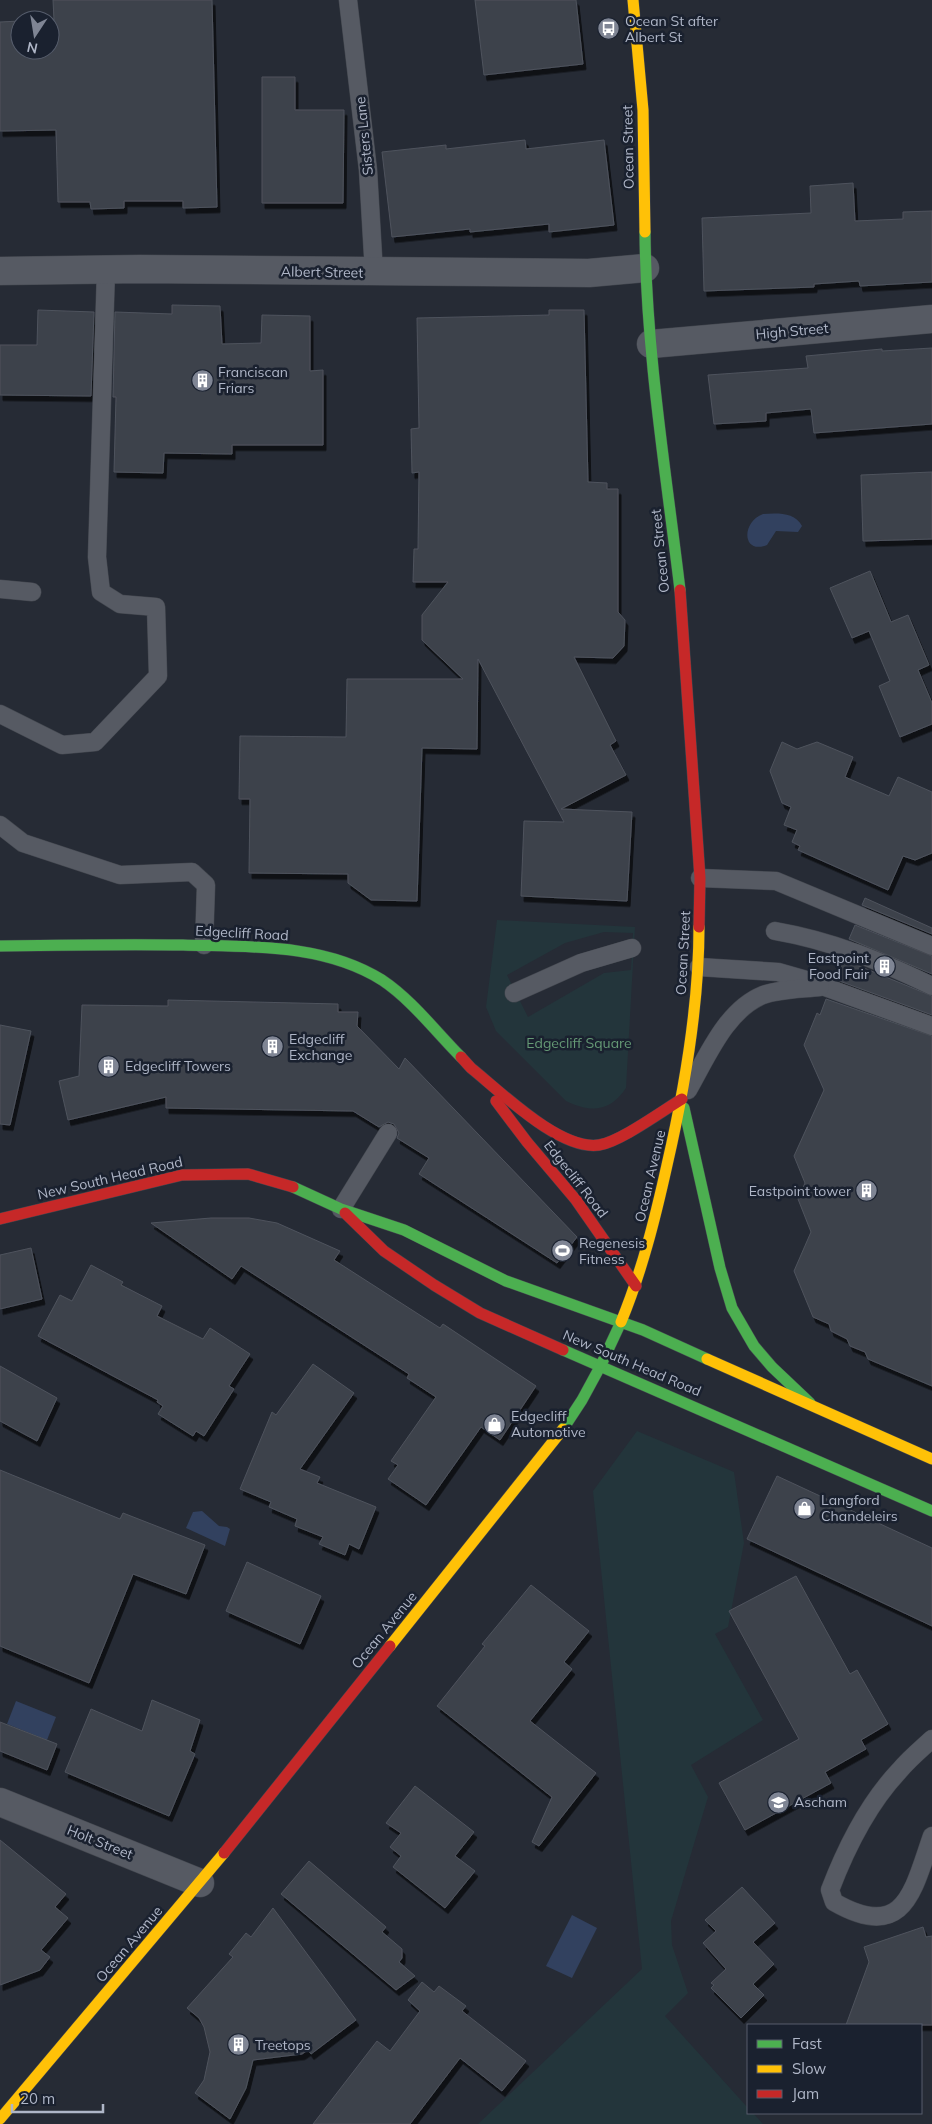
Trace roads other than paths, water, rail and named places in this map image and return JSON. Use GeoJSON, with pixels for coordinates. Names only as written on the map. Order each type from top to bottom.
{"type":"FeatureCollection","features":[{"type":"Feature","properties":{"kind":"main road","name":"Ocean Street"},"geometry":{"type":"LineString","coordinates":[[633,0],[643,110],[645,268],[651,344],[680,592],[700,878],[699,967],[682,1100]]}},
{"type":"Feature","properties":{"kind":"main road","name":"Edgecliff Road"},"geometry":{"type":"LineString","coordinates":[[0,946],[204,945],[273,947],[303,952],[356,966],[383,981],[403,997],[471,1068],[527,1142],[581,1207],[636,1286]]}},
{"type":"Feature","properties":{"kind":"main road","name":"Edgecliff Road"},"geometry":{"type":"LineString","coordinates":[[471,1068],[549,1131],[574,1143],[587,1146],[600,1145],[614,1140],[682,1100]]}},
{"type":"Feature","properties":{"kind":"main road","name":"Ocean Avenue"},"geometry":{"type":"LineString","coordinates":[[0,2119],[200,1883],[558,1436],[582,1400],[601,1365],[636,1286],[651,1237],[682,1100]]}},
{"type":"Feature","properties":{"kind":"main road"},"geometry":{"type":"LineString","coordinates":[[682,1100],[720,1268],[732,1308],[754,1346],[813,1407]]}},
{"type":"Feature","properties":{"kind":"main road","name":"New South Head Road"},"geometry":{"type":"LineString","coordinates":[[0,1218],[141,1184],[203,1173],[248,1174],[269,1179],[292,1186],[340,1208],[404,1230],[506,1281],[670,1341],[813,1407],[932,1458]]}},
{"type":"Feature","properties":{"kind":"main road","name":"New South Head Road"},"geometry":{"type":"LineString","coordinates":[[340,1208],[384,1251],[480,1313],[932,1511]]}},
{"type":"Feature","properties":{"kind":"street","name":"Albert Street"},"geometry":{"type":"LineString","coordinates":[[0,271],[589,273],[645,268]]}},
{"type":"Feature","properties":{"kind":"street","name":"High Street"},"geometry":{"type":"LineString","coordinates":[[651,344],[932,319]]}},
{"type":"Feature","properties":{"kind":"street","name":"Holt Street"},"geometry":{"type":"LineString","coordinates":[[0,1802],[200,1883]]}},
{"type":"Feature","properties":{"kind":"lane","name":"Sisters Lane"},"geometry":{"type":"LineString","coordinates":[[348,0],[368,170],[374,272]]}},
{"type":"Feature","properties":{"kind":"lane"},"geometry":{"type":"LineString","coordinates":[[0,714],[62,745],[94,742],[158,676],[156,607],[120,604],[101,592],[97,557],[106,270]]}},
{"type":"Feature","properties":{"kind":"lane"},"geometry":{"type":"LineString","coordinates":[[0,589],[32,592]]}},
{"type":"Feature","properties":{"kind":"lane"},"geometry":{"type":"LineString","coordinates":[[0,826],[23,842],[120,875],[192,872],[206,884],[204,945]]}},
{"type":"Feature","properties":{"kind":"lane"},"geometry":{"type":"LineString","coordinates":[[700,878],[776,881],[932,946]]}},
{"type":"Feature","properties":{"kind":"lane"},"geometry":{"type":"LineString","coordinates":[[775,931],[842,946],[932,986]]}},
{"type":"Feature","properties":{"kind":"lane"},"geometry":{"type":"LineString","coordinates":[[514,993],[581,963],[632,948]]}},
{"type":"Feature","properties":{"kind":"lane"},"geometry":{"type":"LineString","coordinates":[[699,967],[778,972],[806,980],[932,1026]]}},
{"type":"Feature","properties":{"kind":"lane"},"geometry":{"type":"LineString","coordinates":[[682,1100],[727,1025],[743,1007],[764,995],[824,987]]}},
{"type":"Feature","properties":{"kind":"lane"},"geometry":{"type":"LineString","coordinates":[[340,1208],[388,1133]]}},
{"type":"Feature","properties":{"kind":"lane"},"geometry":{"type":"LineString","coordinates":[[932,1738],[899,1770],[864,1818],[830,1890],[834,1902],[868,1916],[889,1915],[898,1909],[912,1892],[932,1836]]}},
{"type":"Feature","properties":{"kind":"water"},"geometry":{"type":"Polygon","coordinates":[[[763,514],[785,514],[795,518],[802,526],[798,532],[776,531],[767,545],[753,546],[747,536],[748,530],[756,518],[763,514]]]}},
{"type":"Feature","properties":{"kind":"water"},"geometry":{"type":"Polygon","coordinates":[[[202,1511],[219,1526],[230,1529],[225,1546],[186,1528],[193,1512],[202,1511]]]}},
{"type":"Feature","properties":{"kind":"water"},"geometry":{"type":"Polygon","coordinates":[[[16,1701],[56,1717],[47,1740],[7,1724],[16,1701]]]}},
{"type":"Feature","properties":{"kind":"water"},"geometry":{"type":"Polygon","coordinates":[[[572,1915],[597,1928],[572,1978],[546,1966],[572,1915]]]}},
{"type":"Feature","properties":{"kind":"place","name":"Ocean St after Albert St"},"geometry":{"type":"Point","coordinates":[609,29]}},
{"type":"Feature","properties":{"kind":"place","name":"Franciscan Friars"},"geometry":{"type":"Point","coordinates":[202,380]}},
{"type":"Feature","properties":{"kind":"place","name":"Eastpoint Food Fair"},"geometry":{"type":"Point","coordinates":[885,966]}},
{"type":"Feature","properties":{"kind":"place","name":"Edgecliff Exchange"},"geometry":{"type":"Point","coordinates":[273,1047]}},
{"type":"Feature","properties":{"kind":"place","name":"Edgecliff Towers"},"geometry":{"type":"Point","coordinates":[109,1066]}},
{"type":"Feature","properties":{"kind":"place","name":"Eastpoint tower"},"geometry":{"type":"Point","coordinates":[867,1191]}},
{"type":"Feature","properties":{"kind":"place","name":"Regenesis Fitness"},"geometry":{"type":"Point","coordinates":[563,1251]}},
{"type":"Feature","properties":{"kind":"place","name":"Edgecliff Automotive"},"geometry":{"type":"Point","coordinates":[495,1424]}},
{"type":"Feature","properties":{"kind":"place","name":"Langford Chandeleirs"},"geometry":{"type":"Point","coordinates":[805,1508]}},
{"type":"Feature","properties":{"kind":"place","name":"Ascham"},"geometry":{"type":"Point","coordinates":[778,1802]}},
{"type":"Feature","properties":{"kind":"place","name":"Treetops"},"geometry":{"type":"Point","coordinates":[239,2045]}},
{"type":"Feature","properties":{"kind":"park label","name":"Edgecliff Square"},"geometry":{"type":"Point","coordinates":[579,1043]}}]}
